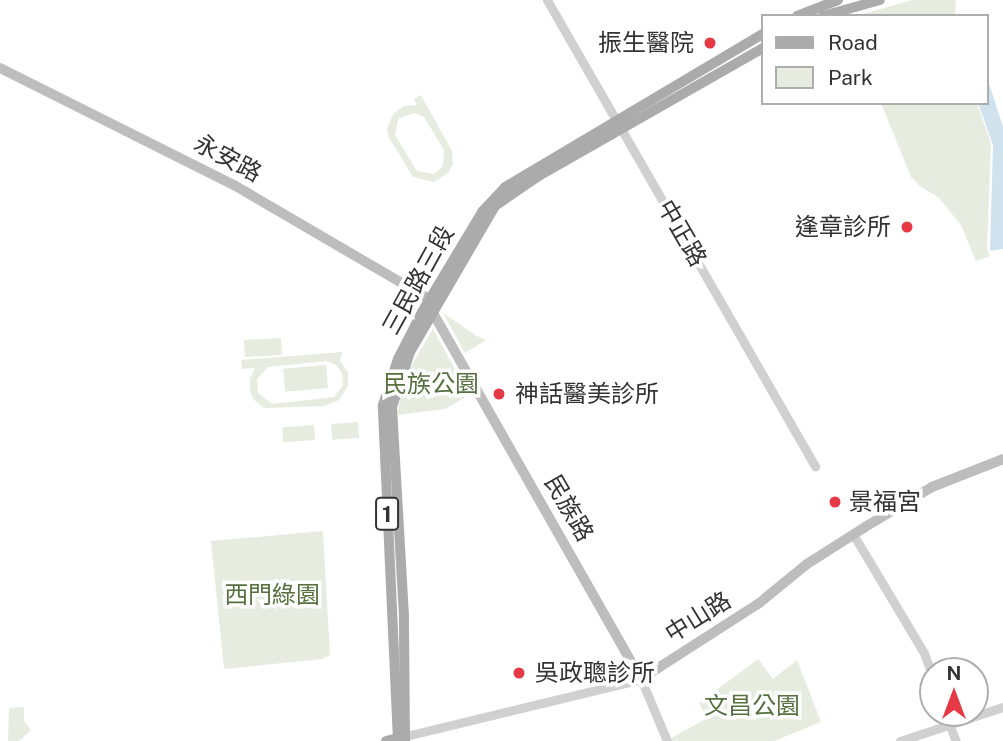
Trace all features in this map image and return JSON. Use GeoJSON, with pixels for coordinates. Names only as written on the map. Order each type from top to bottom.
{"type":"FeatureCollection","features":[{"type":"Feature","properties":{"kind":"main road"},"geometry":{"type":"LineString","coordinates":[[802,14],[838,0]]}},
{"type":"Feature","properties":{"kind":"main road"},"geometry":{"type":"LineString","coordinates":[[830,14],[880,0]]}},
{"type":"Feature","properties":{"kind":"main road","name":"1"},"geometry":{"type":"LineString","coordinates":[[618,126],[762,35]]}},
{"type":"Feature","properties":{"kind":"main road","name":"1"},"geometry":{"type":"LineString","coordinates":[[618,126],[762,49]]}},
{"type":"Feature","properties":{"kind":"main road","name":"永安路"},"geometry":{"type":"LineString","coordinates":[[0,68],[269,203],[429,299]]}},
{"type":"Feature","properties":{"kind":"main road","name":"三民路三段"},"geometry":{"type":"LineString","coordinates":[[399,739],[383,405],[398,359],[429,299],[492,199],[528,172],[618,126]]}},
{"type":"Feature","properties":{"kind":"main road","name":"三民路三段"},"geometry":{"type":"LineString","coordinates":[[399,739],[404,616],[392,407],[405,363],[495,206],[618,126]]}},
{"type":"Feature","properties":{"kind":"main road","name":"民族路"},"geometry":{"type":"LineString","coordinates":[[429,299],[433,313],[641,679]]}},
{"type":"Feature","properties":{"kind":"main road","name":"中山路"},"geometry":{"type":"LineString","coordinates":[[641,679],[758,604],[807,565],[853,534],[932,487],[1003,459]]}},
{"type":"Feature","properties":{"kind":"street","name":"中正路"},"geometry":{"type":"LineString","coordinates":[[547,0],[815,466]]}},
{"type":"Feature","properties":{"kind":"street"},"geometry":{"type":"LineString","coordinates":[[853,534],[926,657]]}},
{"type":"Feature","properties":{"kind":"street","name":"中山路"},"geometry":{"type":"LineString","coordinates":[[399,739],[641,679]]}},
{"type":"Feature","properties":{"kind":"street","name":"民族路"},"geometry":{"type":"LineString","coordinates":[[641,679],[667,741]]}},
{"type":"Feature","properties":{"kind":"street"},"geometry":{"type":"LineString","coordinates":[[900,741],[944,727]]}},
{"type":"Feature","properties":{"kind":"green space"},"geometry":{"type":"Polygon","coordinates":[[[912,0],[956,0],[955,14],[863,14],[912,0]]]}},
{"type":"Feature","properties":{"kind":"green space"},"geometry":{"type":"Polygon","coordinates":[[[421,95],[452,151],[453,164],[448,173],[434,182],[413,177],[388,136],[387,128],[394,113],[404,106],[417,105],[414,99],[421,95]],[[414,113],[398,119],[395,135],[417,171],[434,174],[443,166],[444,150],[424,117],[414,113]]]}},
{"type":"Feature","properties":{"kind":"green space"},"geometry":{"type":"Polygon","coordinates":[[[882,105],[978,105],[991,144],[987,249],[990,256],[976,261],[961,225],[939,198],[911,177],[882,105]]]}},
{"type":"Feature","properties":{"kind":"green space"},"geometry":{"type":"Polygon","coordinates":[[[443,313],[477,336],[486,340],[465,353],[443,313]]]}},
{"type":"Feature","properties":{"kind":"green space","name":"民族公園"},"geometry":{"type":"Polygon","coordinates":[[[433,329],[469,395],[445,409],[397,415],[404,378],[433,329]]]}},
{"type":"Feature","properties":{"kind":"green space"},"geometry":{"type":"Polygon","coordinates":[[[281,338],[282,355],[245,357],[244,340],[281,338]]]}},
{"type":"Feature","properties":{"kind":"green space"},"geometry":{"type":"Polygon","coordinates":[[[342,352],[340,361],[348,372],[348,386],[339,400],[324,406],[264,408],[254,400],[250,391],[250,379],[255,368],[242,369],[241,360],[342,352]],[[326,361],[268,367],[257,379],[258,393],[272,404],[334,397],[343,385],[342,373],[336,365],[326,361]]]}},
{"type":"Feature","properties":{"kind":"green space"},"geometry":{"type":"Polygon","coordinates":[[[326,365],[328,388],[285,392],[283,369],[326,365]]]}},
{"type":"Feature","properties":{"kind":"green space"},"geometry":{"type":"Polygon","coordinates":[[[358,422],[359,438],[332,440],[331,424],[358,422]]]}},
{"type":"Feature","properties":{"kind":"green space"},"geometry":{"type":"Polygon","coordinates":[[[314,425],[315,440],[283,442],[282,427],[314,425]]]}},
{"type":"Feature","properties":{"kind":"green space","name":"西門綠園"},"geometry":{"type":"Polygon","coordinates":[[[323,531],[330,655],[322,659],[224,669],[211,541],[323,531]]]}},
{"type":"Feature","properties":{"kind":"green space","name":"文昌公園"},"geometry":{"type":"Polygon","coordinates":[[[758,659],[773,679],[797,660],[821,722],[774,741],[672,741],[671,738],[707,718],[699,703],[758,659]]]}},
{"type":"Feature","properties":{"kind":"green space"},"geometry":{"type":"Polygon","coordinates":[[[24,707],[24,721],[31,730],[19,741],[8,741],[9,708],[24,707]]]}},
{"type":"Feature","properties":{"kind":"water"},"geometry":{"type":"Polygon","coordinates":[[[989,83],[1003,127],[1003,249],[990,251],[993,145],[979,105],[989,105],[989,83]]]}},
{"type":"Feature","properties":{"kind":"place","name":"振生醫院"},"geometry":{"type":"Point","coordinates":[710,43]}},
{"type":"Feature","properties":{"kind":"place","name":"逢章診所"},"geometry":{"type":"Point","coordinates":[907,227]}},
{"type":"Feature","properties":{"kind":"place","name":"神話醫美診所"},"geometry":{"type":"Point","coordinates":[499,394]}},
{"type":"Feature","properties":{"kind":"place","name":"景福宮"},"geometry":{"type":"Point","coordinates":[835,502]}},
{"type":"Feature","properties":{"kind":"place","name":"吳政聰診所"},"geometry":{"type":"Point","coordinates":[519,673]}}]}
